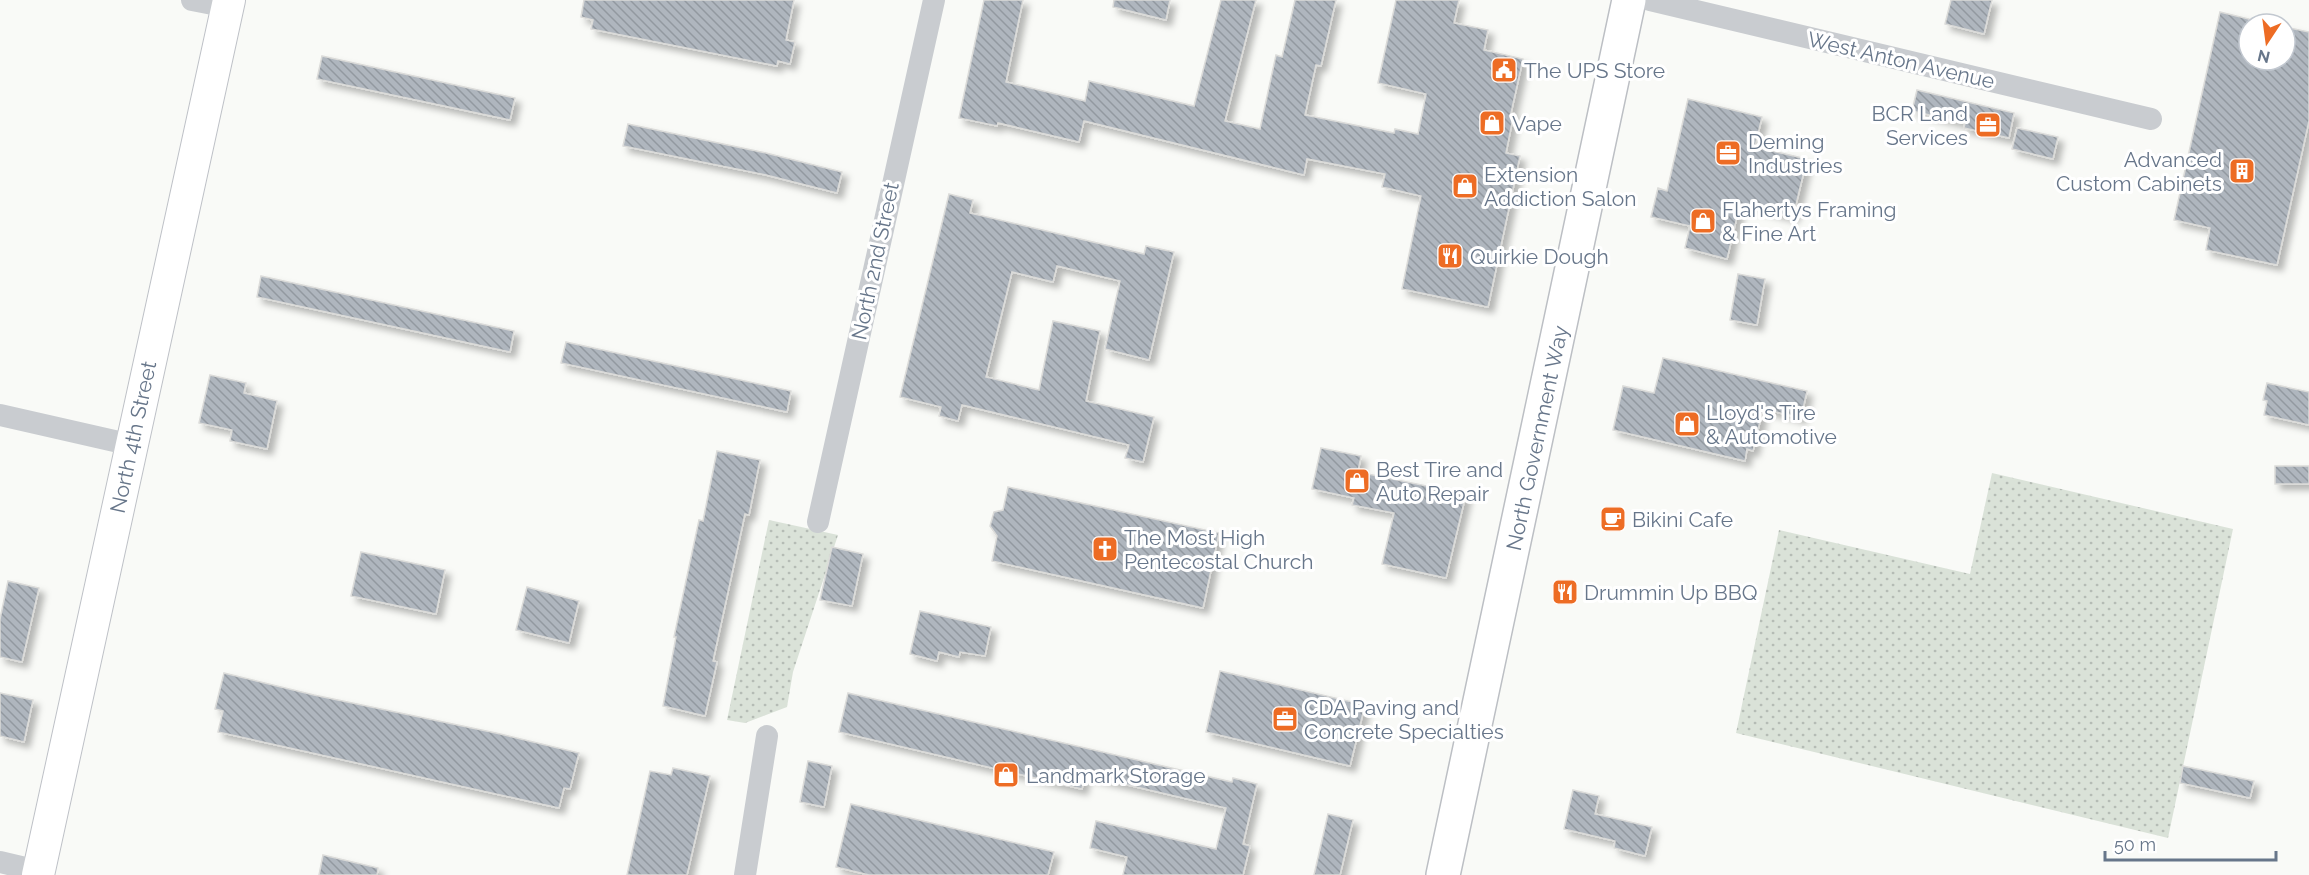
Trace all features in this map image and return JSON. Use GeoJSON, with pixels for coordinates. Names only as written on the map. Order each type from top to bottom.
{"type":"FeatureCollection","features":[{"type":"Feature","properties":{"kind":"main road","name":"North Government Way"},"geometry":{"type":"LineString","coordinates":[[1443,875],[1629,0]]}},
{"type":"Feature","properties":{"kind":"main road","name":"North 4th Street"},"geometry":{"type":"LineString","coordinates":[[38,873],[228,4]]}},
{"type":"Feature","properties":{"kind":"street"},"geometry":{"type":"LineString","coordinates":[[192,0],[228,4]]}},
{"type":"Feature","properties":{"kind":"street","name":"North 2nd Street"},"geometry":{"type":"LineString","coordinates":[[818,522],[934,0]]}},
{"type":"Feature","properties":{"kind":"street","name":"West Anton Avenue"},"geometry":{"type":"LineString","coordinates":[[1650,0],[2151,119]]}},
{"type":"Feature","properties":{"kind":"street"},"geometry":{"type":"LineString","coordinates":[[0,415],[132,445]]}},
{"type":"Feature","properties":{"kind":"street"},"geometry":{"type":"LineString","coordinates":[[745,875],[766,736]]}},
{"type":"Feature","properties":{"kind":"street"},"geometry":{"type":"LineString","coordinates":[[0,862],[38,873]]}},
{"type":"Feature","properties":{"kind":"shaded area"},"geometry":{"type":"Polygon","coordinates":[[[1992,473],[2233,529],[2168,838],[1736,733],[1779,530],[1970,574],[1992,473]]]}},
{"type":"Feature","properties":{"kind":"shaded area"},"geometry":{"type":"Polygon","coordinates":[[[769,520],[838,535],[793,672],[787,707],[745,723],[727,720],[769,520]]]}},
{"type":"Feature","properties":{"kind":"building"},"geometry":{"type":"Polygon","coordinates":[[[584,0],[794,0],[786,40],[795,42],[790,64],[778,61],[777,66],[591,29],[593,20],[581,17],[584,0]]]}},
{"type":"Feature","properties":{"kind":"building"},"geometry":{"type":"Polygon","coordinates":[[[984,0],[1023,0],[1006,82],[1085,101],[1089,81],[1194,106],[1221,0],[1256,0],[1225,121],[1260,129],[1276,55],[1282,57],[1295,0],[1336,0],[1321,66],[1316,65],[1305,115],[1394,133],[1395,129],[1418,134],[1426,94],[1378,83],[1396,0],[1459,0],[1454,23],[1488,30],[1484,50],[1523,59],[1511,113],[1514,113],[1506,153],[1520,156],[1488,307],[1402,289],[1421,196],[1382,187],[1385,174],[1307,159],[1304,175],[1084,121],[1079,142],[998,123],[997,126],[959,118],[984,0]]]}},
{"type":"Feature","properties":{"kind":"building"},"geometry":{"type":"Polygon","coordinates":[[[1114,0],[1170,0],[1166,20],[1113,7],[1114,0]]]}},
{"type":"Feature","properties":{"kind":"building"},"geometry":{"type":"Polygon","coordinates":[[[1951,0],[1992,0],[1984,34],[1945,24],[1951,0]]]}},
{"type":"Feature","properties":{"kind":"building","name":"Advanced Custom Cabinets"},"geometry":{"type":"Polygon","coordinates":[[[2220,12],[2237,16],[2237,72],[2297,72],[2297,30],[2309,32],[2309,121],[2277,265],[2206,250],[2210,228],[2174,220],[2220,12]]]}},
{"type":"Feature","properties":{"kind":"building"},"geometry":{"type":"Polygon","coordinates":[[[322,56],[515,98],[510,120],[317,79],[322,56]]]}},
{"type":"Feature","properties":{"kind":"building","name":"BCR Land Services"},"geometry":{"type":"Polygon","coordinates":[[[1917,90],[2014,113],[2009,138],[1964,128],[1965,123],[1912,111],[1917,90]]]}},
{"type":"Feature","properties":{"kind":"building","name":"Deming Industries"},"geometry":{"type":"Polygon","coordinates":[[[1688,99],[1762,117],[1755,147],[1807,159],[1793,217],[1740,204],[1727,259],[1685,248],[1690,226],[1651,217],[1658,188],[1667,191],[1688,99]]]}},
{"type":"Feature","properties":{"kind":"building"},"geometry":{"type":"Polygon","coordinates":[[[628,124],[766,153],[842,172],[837,193],[766,175],[623,146],[628,124]]]}},
{"type":"Feature","properties":{"kind":"building"},"geometry":{"type":"Polygon","coordinates":[[[2017,128],[2058,137],[2053,159],[2012,149],[2017,128]]]}},
{"type":"Feature","properties":{"kind":"building"},"geometry":{"type":"Polygon","coordinates":[[[949,194],[973,200],[970,213],[1144,254],[1146,246],[1174,252],[1149,360],[1105,349],[1120,281],[1057,266],[1053,282],[1012,272],[986,377],[1039,390],[1053,321],[1100,331],[1086,401],[1154,417],[1143,462],[1125,458],[1129,445],[962,405],[958,421],[939,416],[941,407],[900,397],[949,194]]]}},
{"type":"Feature","properties":{"kind":"building"},"geometry":{"type":"Polygon","coordinates":[[[1738,274],[1765,279],[1757,325],[1730,320],[1738,274]]]}},
{"type":"Feature","properties":{"kind":"building"},"geometry":{"type":"Polygon","coordinates":[[[261,276],[514,331],[510,352],[257,297],[261,276]]]}},
{"type":"Feature","properties":{"kind":"building"},"geometry":{"type":"Polygon","coordinates":[[[566,342],[791,391],[787,412],[561,363],[566,342]]]}},
{"type":"Feature","properties":{"kind":"building"},"geometry":{"type":"Polygon","coordinates":[[[1663,358],[1807,391],[1801,418],[1763,409],[1753,451],[1747,449],[1745,461],[1613,430],[1623,386],[1654,393],[1663,358]]]}},
{"type":"Feature","properties":{"kind":"building"},"geometry":{"type":"Polygon","coordinates":[[[210,375],[246,383],[244,393],[277,401],[267,449],[230,441],[232,430],[199,423],[210,375]]]}},
{"type":"Feature","properties":{"kind":"building"},"geometry":{"type":"Polygon","coordinates":[[[2267,383],[2309,392],[2309,425],[2264,415],[2267,401],[2263,400],[2267,383]]]}},
{"type":"Feature","properties":{"kind":"building","name":"Best Tire and Auto Repair"},"geometry":{"type":"Polygon","coordinates":[[[1321,448],[1361,456],[1358,472],[1466,494],[1446,578],[1382,564],[1394,513],[1352,505],[1354,498],[1312,489],[1321,448]]]}},
{"type":"Feature","properties":{"kind":"building"},"geometry":{"type":"Polygon","coordinates":[[[717,451],[760,460],[749,515],[745,514],[713,661],[717,662],[705,716],[663,706],[676,637],[674,637],[699,520],[703,521],[717,451]]]}},
{"type":"Feature","properties":{"kind":"building"},"geometry":{"type":"Polygon","coordinates":[[[2275,466],[2309,466],[2309,484],[2275,484],[2275,466]]]}},
{"type":"Feature","properties":{"kind":"building","name":"The Most High Pentecostal Church"},"geometry":{"type":"Polygon","coordinates":[[[1008,487],[1219,533],[1203,608],[992,561],[997,536],[990,526],[994,512],[1003,510],[1008,487]]]}},
{"type":"Feature","properties":{"kind":"building"},"geometry":{"type":"Polygon","coordinates":[[[832,547],[863,554],[852,606],[820,600],[832,547]]]}},
{"type":"Feature","properties":{"kind":"building"},"geometry":{"type":"Polygon","coordinates":[[[361,552],[445,570],[436,614],[351,596],[361,552]]]}},
{"type":"Feature","properties":{"kind":"building"},"geometry":{"type":"Polygon","coordinates":[[[8,581],[39,588],[22,662],[0,657],[0,619],[8,581]]]}},
{"type":"Feature","properties":{"kind":"building"},"geometry":{"type":"Polygon","coordinates":[[[527,587],[579,601],[569,643],[516,630],[527,587]]]}},
{"type":"Feature","properties":{"kind":"building"},"geometry":{"type":"Polygon","coordinates":[[[920,611],[991,627],[985,656],[960,652],[959,657],[939,652],[937,661],[910,654],[920,611]]]}},
{"type":"Feature","properties":{"kind":"building","name":"CDA Paving and Concrete Specialties"},"geometry":{"type":"Polygon","coordinates":[[[1220,671],[1365,705],[1350,766],[1206,732],[1220,671]]]}},
{"type":"Feature","properties":{"kind":"building"},"geometry":{"type":"Polygon","coordinates":[[[224,673],[579,753],[570,789],[564,788],[559,808],[218,732],[223,711],[215,709],[224,673]]]}},
{"type":"Feature","properties":{"kind":"building"},"geometry":{"type":"Polygon","coordinates":[[[0,693],[33,700],[24,742],[0,736],[0,693]]]}},
{"type":"Feature","properties":{"kind":"building"},"geometry":{"type":"Polygon","coordinates":[[[848,693],[1232,782],[1233,778],[1257,784],[1243,844],[1250,846],[1243,875],[1123,875],[1127,857],[1090,848],[1096,821],[1216,849],[1226,808],[1085,775],[1082,789],[839,732],[848,693]]]}},
{"type":"Feature","properties":{"kind":"building"},"geometry":{"type":"Polygon","coordinates":[[[808,761],[832,766],[824,807],[800,802],[808,761]]]}},
{"type":"Feature","properties":{"kind":"building"},"geometry":{"type":"Polygon","coordinates":[[[2183,766],[2254,781],[2250,798],[2180,783],[2183,766]]]}},
{"type":"Feature","properties":{"kind":"building"},"geometry":{"type":"Polygon","coordinates":[[[673,768],[710,776],[687,875],[627,875],[650,771],[671,775],[673,768]]]}},
{"type":"Feature","properties":{"kind":"building"},"geometry":{"type":"Polygon","coordinates":[[[1573,790],[1599,796],[1595,814],[1652,827],[1645,856],[1614,848],[1615,841],[1564,829],[1573,790]]]}},
{"type":"Feature","properties":{"kind":"building"},"geometry":{"type":"Polygon","coordinates":[[[851,804],[1054,852],[1048,875],[869,875],[836,867],[851,804]]]}},
{"type":"Feature","properties":{"kind":"building"},"geometry":{"type":"Polygon","coordinates":[[[1328,814],[1353,820],[1340,875],[1314,875],[1328,814]]]}},
{"type":"Feature","properties":{"kind":"building"},"geometry":{"type":"Polygon","coordinates":[[[323,855],[378,868],[377,875],[319,875],[323,855]]]}},
{"type":"Feature","properties":{"kind":"place","name":"The UPS Store"},"geometry":{"type":"Point","coordinates":[1504,70]}},
{"type":"Feature","properties":{"kind":"place","name":"Vape"},"geometry":{"type":"Point","coordinates":[1492,123]}},
{"type":"Feature","properties":{"kind":"place","name":"BCR Land Services"},"geometry":{"type":"Point","coordinates":[1988,125]}},
{"type":"Feature","properties":{"kind":"place","name":"Deming Industries"},"geometry":{"type":"Point","coordinates":[1728,153]}},
{"type":"Feature","properties":{"kind":"place","name":"Advanced Custom Cabinets"},"geometry":{"type":"Point","coordinates":[2242,171]}},
{"type":"Feature","properties":{"kind":"place","name":"Extension Addiction Salon"},"geometry":{"type":"Point","coordinates":[1465,186]}},
{"type":"Feature","properties":{"kind":"place","name":"Flahertys Framing & Fine Art"},"geometry":{"type":"Point","coordinates":[1703,221]}},
{"type":"Feature","properties":{"kind":"place","name":"Quirkie Dough"},"geometry":{"type":"Point","coordinates":[1450,256]}},
{"type":"Feature","properties":{"kind":"place","name":"Lloyd's Tire & Automotive"},"geometry":{"type":"Point","coordinates":[1687,424]}},
{"type":"Feature","properties":{"kind":"place","name":"Best Tire and Auto Repair"},"geometry":{"type":"Point","coordinates":[1357,481]}},
{"type":"Feature","properties":{"kind":"place","name":"Bikini Cafe"},"geometry":{"type":"Point","coordinates":[1613,519]}},
{"type":"Feature","properties":{"kind":"place","name":"The Most High Pentecostal Church"},"geometry":{"type":"Point","coordinates":[1105,549]}},
{"type":"Feature","properties":{"kind":"place","name":"Drummin Up BBQ"},"geometry":{"type":"Point","coordinates":[1565,592]}},
{"type":"Feature","properties":{"kind":"place","name":"CDA Paving and Concrete Specialties"},"geometry":{"type":"Point","coordinates":[1285,719]}},
{"type":"Feature","properties":{"kind":"place","name":"Landmark Storage"},"geometry":{"type":"Point","coordinates":[1006,775]}}]}
